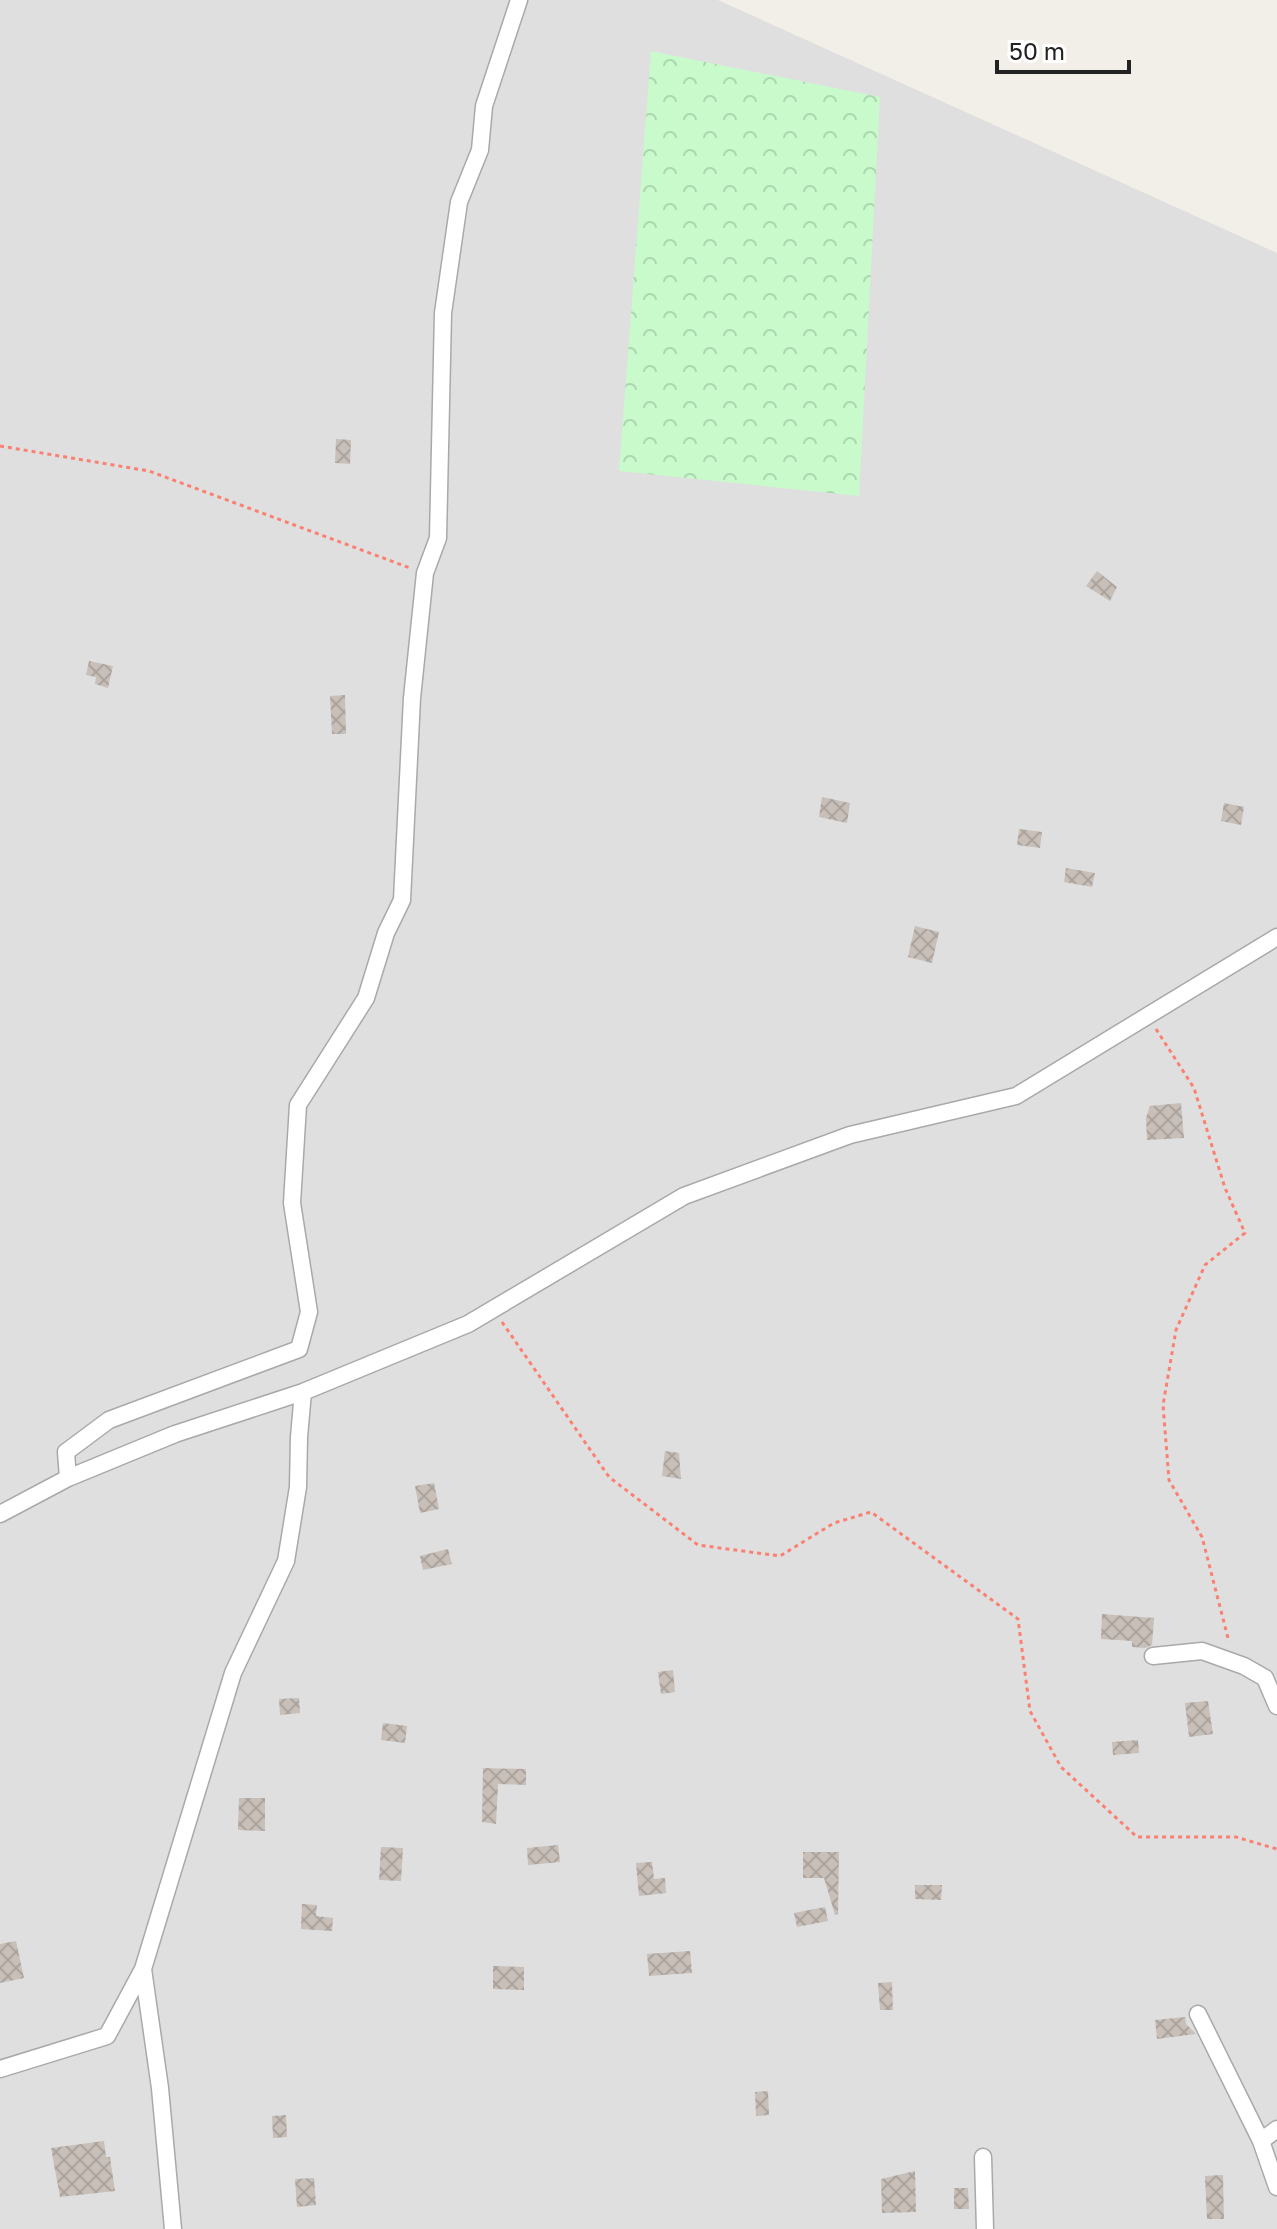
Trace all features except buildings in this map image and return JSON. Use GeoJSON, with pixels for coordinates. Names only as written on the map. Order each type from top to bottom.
{"type":"FeatureCollection","features":[{"type":"Feature","properties":{"kind":"street"},"geometry":{"type":"LineString","coordinates":[[68,1478],[66,1452],[109,1420],[299,1349],[309,1312],[292,1203],[298,1105],[366,998],[386,933],[402,900],[412,698],[425,573],[438,538],[443,313],[459,202],[480,150],[484,106],[519,0]]}},
{"type":"Feature","properties":{"kind":"street"},"geometry":{"type":"LineString","coordinates":[[0,1514],[68,1478],[175,1434],[303,1392],[468,1324],[684,1196],[850,1135],[1016,1096],[1277,937]]}},
{"type":"Feature","properties":{"kind":"street"},"geometry":{"type":"LineString","coordinates":[[0,2069],[107,2036],[143,1969],[233,1673],[286,1561],[298,1487],[303,1392]]}},
{"type":"Feature","properties":{"kind":"street"},"geometry":{"type":"LineString","coordinates":[[1153,1656],[1202,1651],[1234,1663],[1265,1678],[1277,1706]]}},
{"type":"Feature","properties":{"kind":"street"},"geometry":{"type":"LineString","coordinates":[[143,1969],[160,2088],[173,2229]]}},
{"type":"Feature","properties":{"kind":"street"},"geometry":{"type":"LineString","coordinates":[[1198,2014],[1261,2141],[1277,2187]]}},
{"type":"Feature","properties":{"kind":"street"},"geometry":{"type":"LineString","coordinates":[[1261,2141],[1277,2129]]}},
{"type":"Feature","properties":{"kind":"street"},"geometry":{"type":"LineString","coordinates":[[983,2157],[985,2229]]}},
{"type":"Feature","properties":{"kind":"path"},"geometry":{"type":"LineString","coordinates":[[0,446],[149,471],[425,573]]}},
{"type":"Feature","properties":{"kind":"path"},"geometry":{"type":"LineString","coordinates":[[1147,1016],[1194,1088],[1225,1188],[1245,1233],[1205,1265],[1176,1330],[1163,1405],[1169,1480],[1202,1537],[1234,1663]]}},
{"type":"Feature","properties":{"kind":"path"},"geometry":{"type":"LineString","coordinates":[[493,1309],[609,1477],[698,1545],[780,1556],[834,1523],[871,1512],[1018,1619],[1030,1711],[1061,1767],[1137,1837],[1236,1837],[1277,1849]]}},
{"type":"Feature","properties":{"kind":"shaded area"},"geometry":{"type":"Polygon","coordinates":[[[0,0],[718,0],[1277,253],[1277,2229],[0,2229],[0,0]]]}},
{"type":"Feature","properties":{"kind":"green space"},"geometry":{"type":"Polygon","coordinates":[[[651,51],[880,97],[859,496],[619,471],[651,51]]]}}]}
